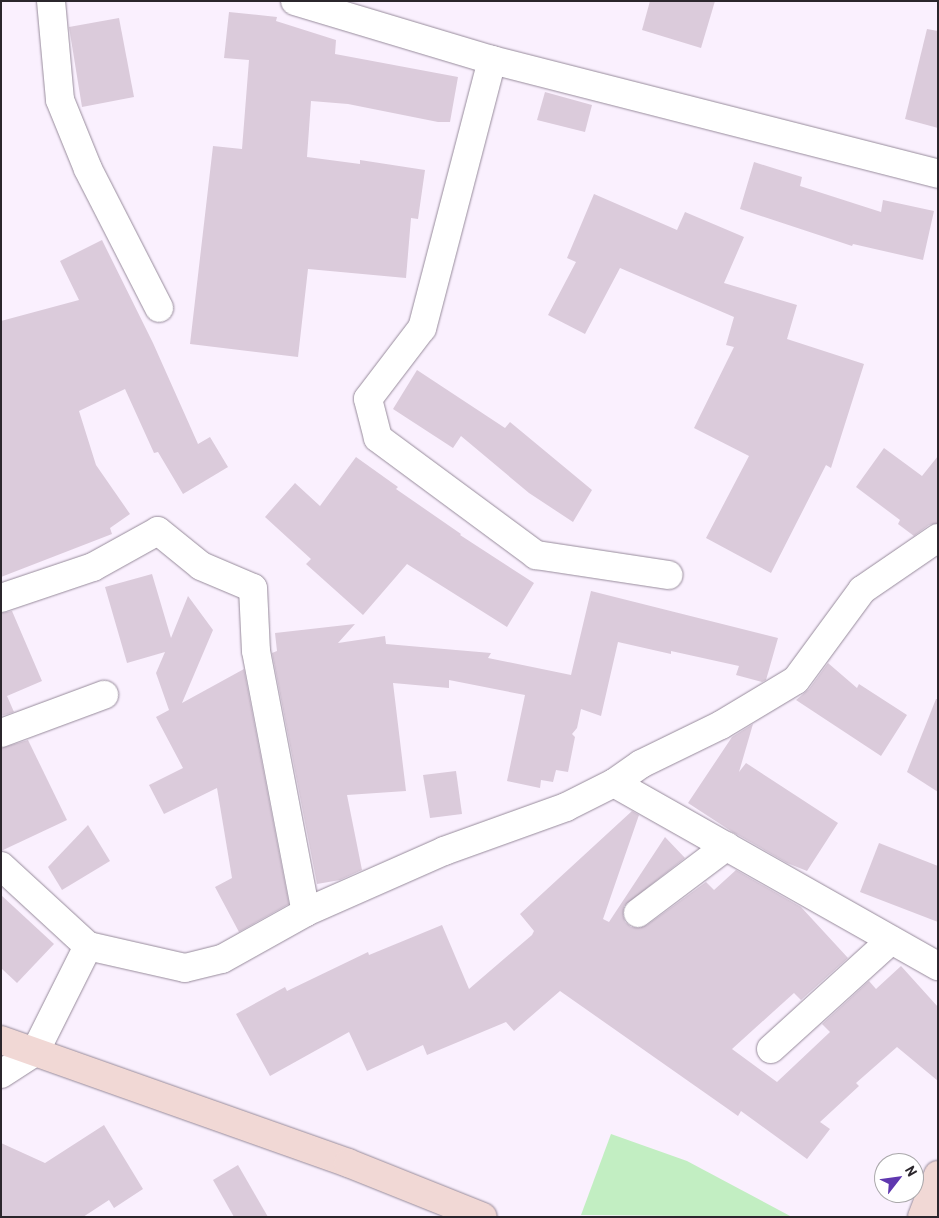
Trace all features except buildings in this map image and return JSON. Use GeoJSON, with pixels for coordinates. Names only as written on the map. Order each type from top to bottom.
{"type":"FeatureCollection","features":[{"type":"Feature","properties":{"kind":"street"},"geometry":{"type":"LineString","coordinates":[[51,1],[60,100],[88,169],[159,308]]}},
{"type":"Feature","properties":{"kind":"street"},"geometry":{"type":"LineString","coordinates":[[295,1],[492,60],[938,174]]}},
{"type":"Feature","properties":{"kind":"street"},"geometry":{"type":"LineString","coordinates":[[492,60],[422,328],[368,400],[378,438],[536,555],[668,575]]}},
{"type":"Feature","properties":{"kind":"street"},"geometry":{"type":"LineString","coordinates":[[1,598],[93,567],[158,531],[201,566],[253,588],[256,651],[306,912]]}},
{"type":"Feature","properties":{"kind":"street"},"geometry":{"type":"LineString","coordinates":[[1,866],[88,946],[185,968],[222,959],[306,912],[444,851],[566,807],[614,783],[641,764],[721,725],[796,680],[862,590],[938,538]]}},
{"type":"Feature","properties":{"kind":"street"},"geometry":{"type":"LineString","coordinates":[[1,733],[104,695]]}},
{"type":"Feature","properties":{"kind":"street"},"geometry":{"type":"LineString","coordinates":[[614,783],[938,966]]}},
{"type":"Feature","properties":{"kind":"street"},"geometry":{"type":"LineString","coordinates":[[638,913],[727,846]]}},
{"type":"Feature","properties":{"kind":"street"},"geometry":{"type":"LineString","coordinates":[[771,1048],[891,940]]}},
{"type":"Feature","properties":{"kind":"street"},"geometry":{"type":"LineString","coordinates":[[1,1074],[35,1052],[88,946]]}},
{"type":"Feature","properties":{"kind":"street"},"geometry":{"type":"LineString","coordinates":[[1,1040],[348,1163],[483,1217]]}},
{"type":"Feature","properties":{"kind":"street"},"geometry":{"type":"LineString","coordinates":[[922,1217],[938,1175]]}},
{"type":"Feature","properties":{"kind":"green space"},"geometry":{"type":"Polygon","coordinates":[[[611,1134],[687,1161],[792,1217],[581,1215],[611,1134]]]}}]}
